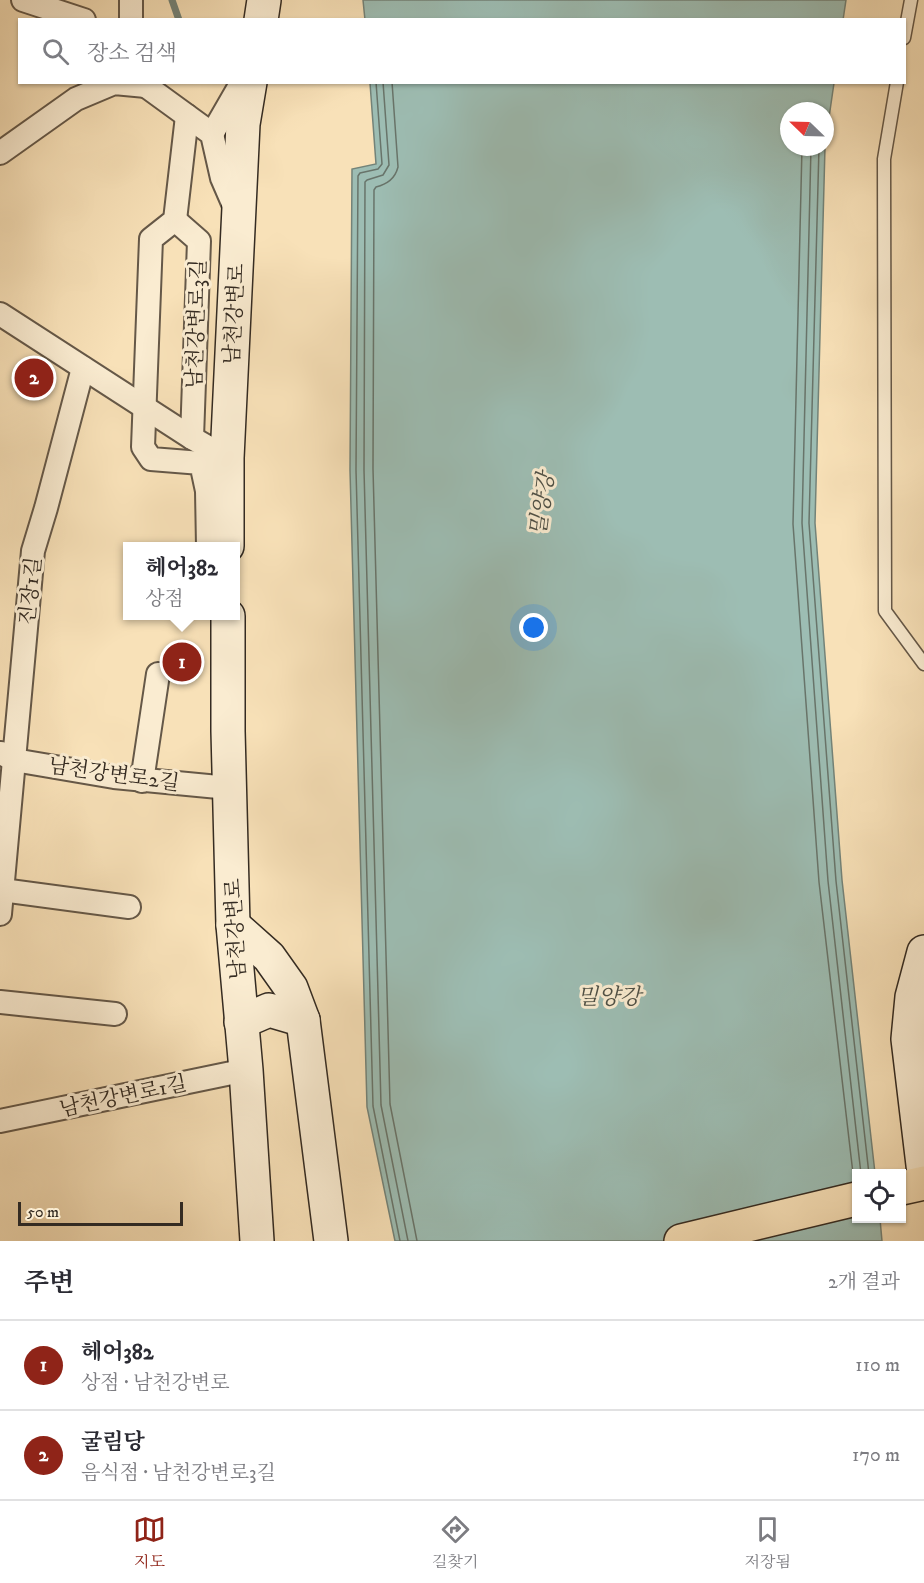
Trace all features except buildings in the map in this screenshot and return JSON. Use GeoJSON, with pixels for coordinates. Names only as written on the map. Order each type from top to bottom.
{"type":"FeatureCollection","features":[{"type":"Feature","properties":{"kind":"main road"},"geometry":{"type":"LineString","coordinates":[[906,1187],[924,1183]]}},
{"type":"Feature","properties":{"kind":"main road"},"geometry":{"type":"LineString","coordinates":[[681,1241],[852,1200]]}},
{"type":"Feature","properties":{"kind":"street"},"geometry":{"type":"LineString","coordinates":[[23,0],[78,18]]}},
{"type":"Feature","properties":{"kind":"street"},"geometry":{"type":"LineString","coordinates":[[131,0],[131,18]]}},
{"type":"Feature","properties":{"kind":"street"},"geometry":{"type":"LineString","coordinates":[[261,18],[264,0]]}},
{"type":"Feature","properties":{"kind":"street"},"geometry":{"type":"LineString","coordinates":[[0,153],[76,99],[114,84],[145,84],[212,134],[222,178],[239,216]]}},
{"type":"Feature","properties":{"kind":"street"},"geometry":{"type":"LineString","coordinates":[[212,134],[241,84]]}},
{"type":"Feature","properties":{"kind":"street","name":"남천강변로"},"geometry":{"type":"LineString","coordinates":[[227,542],[227,458],[243,124],[250,84]]}},
{"type":"Feature","properties":{"kind":"street"},"geometry":{"type":"LineString","coordinates":[[187,116],[175,220],[151,239],[143,447],[151,459],[201,463],[207,491],[208,542]]}},
{"type":"Feature","properties":{"kind":"street","name":"남천강변로3길"},"geometry":{"type":"LineString","coordinates":[[175,220],[199,242],[192,438]]}},
{"type":"Feature","properties":{"kind":"street"},"geometry":{"type":"LineString","coordinates":[[0,314],[146,409],[227,458]]}},
{"type":"Feature","properties":{"kind":"street","name":"진장1길"},"geometry":{"type":"LineString","coordinates":[[0,914],[7,757],[33,551],[83,368]]}},
{"type":"Feature","properties":{"kind":"street","name":"남천강변로"},"geometry":{"type":"LineString","coordinates":[[228,620],[233,925],[246,1070],[257,1241]]}},
{"type":"Feature","properties":{"kind":"street"},"geometry":{"type":"LineString","coordinates":[[142,781],[158,674]]}},
{"type":"Feature","properties":{"kind":"street","name":"남천강변로2길"},"geometry":{"type":"LineString","coordinates":[[7,757],[142,781],[230,788]]}},
{"type":"Feature","properties":{"kind":"street"},"geometry":{"type":"LineString","coordinates":[[2,890],[129,907]]}},
{"type":"Feature","properties":{"kind":"street"},"geometry":{"type":"LineString","coordinates":[[233,925],[269,957],[291,988],[303,1020],[331,1241]]}},
{"type":"Feature","properties":{"kind":"street"},"geometry":{"type":"LineString","coordinates":[[924,952],[908,1039],[924,1173]]}},
{"type":"Feature","properties":{"kind":"street"},"geometry":{"type":"LineString","coordinates":[[0,1002],[115,1014]]}},
{"type":"Feature","properties":{"kind":"street"},"geometry":{"type":"LineString","coordinates":[[241,1022],[269,1010],[303,1020]]}},
{"type":"Feature","properties":{"kind":"street","name":"남천강변로1길"},"geometry":{"type":"LineString","coordinates":[[0,1121],[246,1070]]}},
{"type":"Feature","properties":{"kind":"lane"},"geometry":{"type":"LineString","coordinates":[[906,27],[911,0]]}},
{"type":"Feature","properties":{"kind":"lane"},"geometry":{"type":"LineString","coordinates":[[897,84],[884,159],[885,611],[924,664]]}},
{"type":"Feature","properties":{"kind":"water"},"geometry":{"type":"Polygon","coordinates":[[[363,0],[846,0],[843,18],[365,18],[363,0]]]}},
{"type":"Feature","properties":{"kind":"water","name":"밀양강"},"geometry":{"type":"Polygon","coordinates":[[[370,84],[834,84],[831,102],[780,102],[780,156],[825,156],[815,523],[842,880],[875,1169],[852,1169],[852,1223],[880,1223],[882,1241],[395,1241],[367,1107],[350,470],[352,169],[376,164],[370,84]]]}},
{"type":"Feature","properties":{"kind":"waterway"},"geometry":{"type":"LineString","coordinates":[[172,0],[178,18]]}},
{"type":"Feature","properties":{"kind":"place","name":"굴림당"},"geometry":{"type":"Point","coordinates":[34,378]}},
{"type":"Feature","properties":{"kind":"place","name":"헤어382"},"geometry":{"type":"Point","coordinates":[182,662]}}]}
